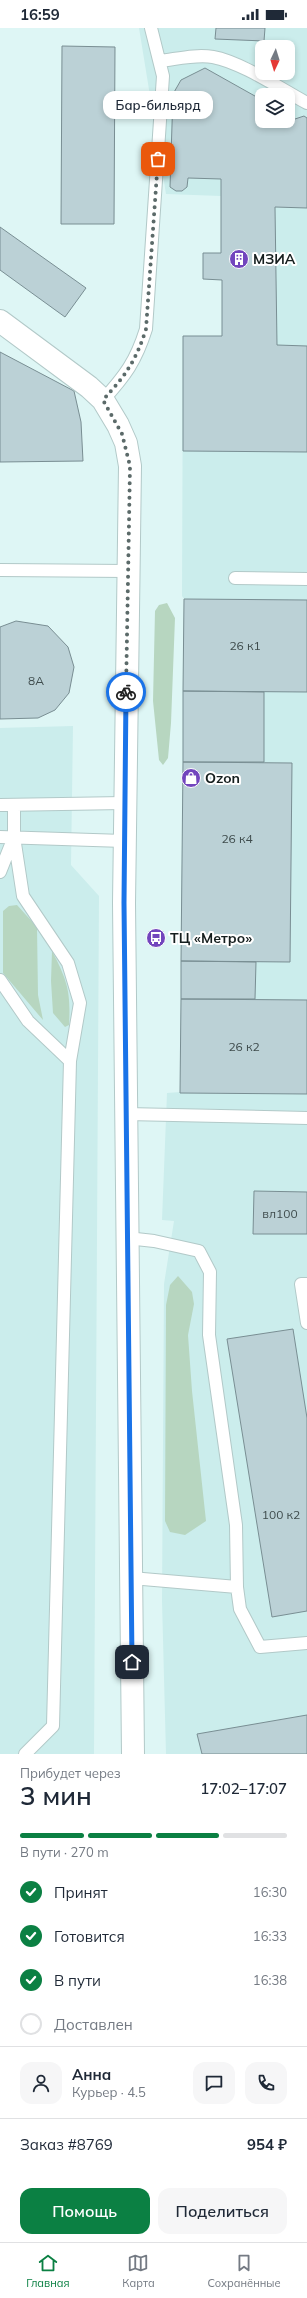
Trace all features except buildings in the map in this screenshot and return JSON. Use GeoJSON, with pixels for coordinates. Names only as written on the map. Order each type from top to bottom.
{"type":"FeatureCollection","features":[{"type":"Feature","properties":{"kind":"street"},"geometry":{"type":"LineString","coordinates":[[0,321],[89,387],[103,400],[118,425],[126,443],[130,466],[124,841],[133,1754]]}},
{"type":"Feature","properties":{"kind":"lane"},"geometry":{"type":"LineString","coordinates":[[103,400],[125,376],[139,353],[146,329],[163,76],[151,28]]}},
{"type":"Feature","properties":{"kind":"lane"},"geometry":{"type":"LineString","coordinates":[[160,61],[202,56],[213,57],[265,80],[307,103]]}},
{"type":"Feature","properties":{"kind":"lane"},"geometry":{"type":"LineString","coordinates":[[0,570],[128,571]]}},
{"type":"Feature","properties":{"kind":"lane"},"geometry":{"type":"LineString","coordinates":[[235,578],[307,579]]}},
{"type":"Feature","properties":{"kind":"lane"},"geometry":{"type":"LineString","coordinates":[[0,804],[124,803]]}},
{"type":"Feature","properties":{"kind":"lane"},"geometry":{"type":"LineString","coordinates":[[14,805],[14,837],[23,896],[68,963],[80,1003],[70,1060],[52,1726],[25,1754]]}},
{"type":"Feature","properties":{"kind":"lane"},"geometry":{"type":"LineString","coordinates":[[0,837],[124,841]]}},
{"type":"Feature","properties":{"kind":"lane"},"geometry":{"type":"LineString","coordinates":[[0,872],[14,837]]}},
{"type":"Feature","properties":{"kind":"lane"},"geometry":{"type":"LineString","coordinates":[[0,980],[28,1021],[70,1060]]}},
{"type":"Feature","properties":{"kind":"lane"},"geometry":{"type":"LineString","coordinates":[[126,1114],[307,1118]]}},
{"type":"Feature","properties":{"kind":"lane"},"geometry":{"type":"LineString","coordinates":[[127,1238],[154,1240],[199,1251],[210,1272],[209,1335],[236,1525],[237,1587],[240,1609],[260,1646],[307,1643]]}},
{"type":"Feature","properties":{"kind":"lane"},"geometry":{"type":"LineString","coordinates":[[307,1284],[301,1284],[307,1323]]}},
{"type":"Feature","properties":{"kind":"lane"},"geometry":{"type":"LineString","coordinates":[[131,1578],[237,1587]]}},
{"type":"Feature","properties":{"kind":"shaded area"},"geometry":{"type":"Polygon","coordinates":[[[139,28],[307,28],[307,1754],[166,1754],[162,1601],[164,1284],[174,1221],[162,1220],[167,1093],[180,1092],[184,599],[182,596],[183,336],[222,336],[222,280],[203,279],[203,253],[221,253],[221,196],[166,194],[139,28]]]}},
{"type":"Feature","properties":{"kind":"shaded area"},"geometry":{"type":"Polygon","coordinates":[[[73,726],[71,865],[99,896],[94,1754],[0,1754],[0,728],[73,726]]]}},
{"type":"Feature","properties":{"kind":"green space"},"geometry":{"type":"Polygon","coordinates":[[[167,603],[175,618],[171,723],[168,758],[163,765],[159,760],[153,701],[155,611],[159,605],[167,603]]]}},
{"type":"Feature","properties":{"kind":"green space"},"geometry":{"type":"Polygon","coordinates":[[[17,905],[37,927],[38,995],[43,1020],[3,973],[3,911],[9,906],[17,905]]]}},
{"type":"Feature","properties":{"kind":"green space"},"geometry":{"type":"Polygon","coordinates":[[[52,951],[67,986],[69,1025],[65,1027],[53,1013],[51,981],[52,951]]]}},
{"type":"Feature","properties":{"kind":"green space"},"geometry":{"type":"Polygon","coordinates":[[[178,1276],[192,1292],[194,1304],[188,1335],[192,1391],[206,1521],[185,1535],[170,1532],[165,1521],[166,1305],[170,1285],[178,1276]]]}},
{"type":"Feature","properties":{"kind":"way so far"},"geometry":{"type":"LineString","coordinates":[[126,692],[130,466],[126,443],[118,425],[103,400],[125,376],[139,353],[146,329],[158,159]]}},
{"type":"Feature","properties":{"kind":"place","name":"Бар-бильярд"},"geometry":{"type":"Point","coordinates":[158,159]}},
{"type":"Feature","properties":{"kind":"place","name":"МЗИА"},"geometry":{"type":"Point","coordinates":[239,259]}},
{"type":"Feature","properties":{"kind":"place","name":"Ozon"},"geometry":{"type":"Point","coordinates":[191,778]}},
{"type":"Feature","properties":{"kind":"place","name":"ТЦ «Метро»"},"geometry":{"type":"Point","coordinates":[156,938]}},
{"type":"Feature","properties":{"kind":"route"},"geometry":{"type":"LineString","coordinates":[[126,692],[124,903],[132,1662]]}}]}
